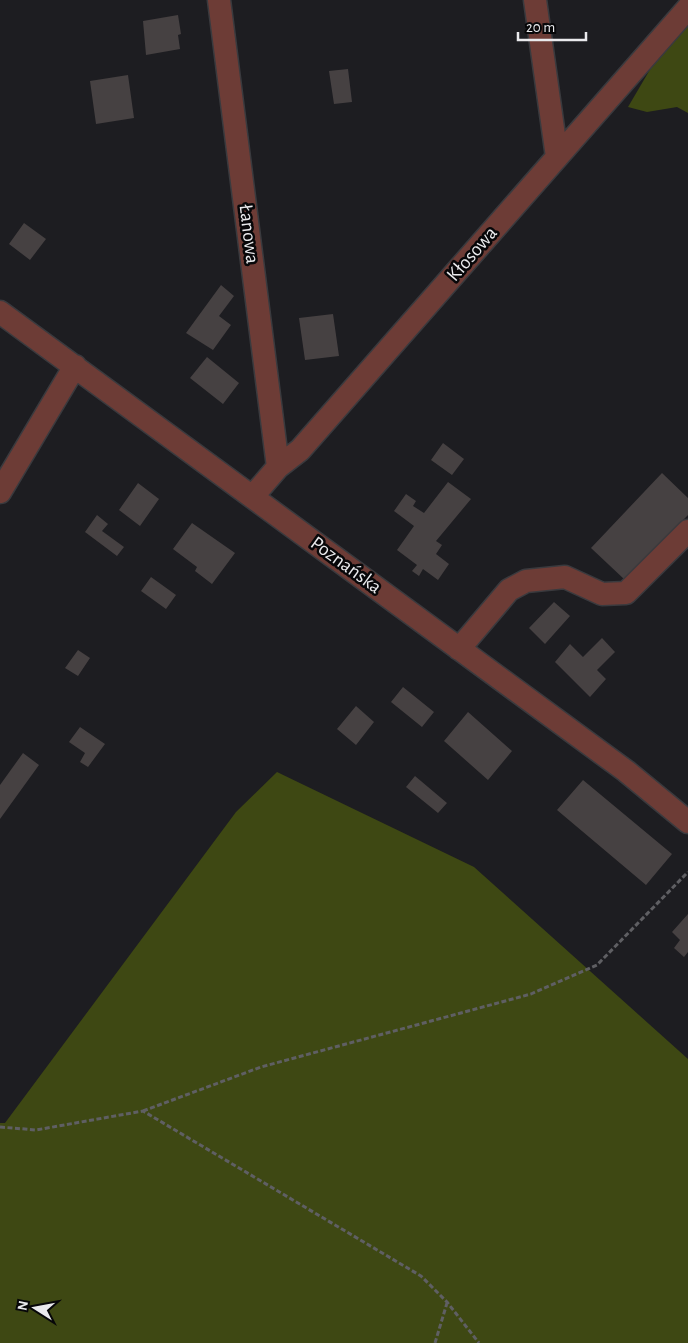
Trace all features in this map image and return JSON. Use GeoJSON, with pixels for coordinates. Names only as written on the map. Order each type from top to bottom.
{"type":"FeatureCollection","features":[{"type":"Feature","properties":{"kind":"street","name":"Łanowa"},"geometry":{"type":"LineString","coordinates":[[218,0],[278,467]]}},
{"type":"Feature","properties":{"kind":"street"},"geometry":{"type":"LineString","coordinates":[[535,0],[557,157]]}},
{"type":"Feature","properties":{"kind":"street","name":"Kłosowa"},"geometry":{"type":"LineString","coordinates":[[252,496],[278,467],[300,450],[688,8]]}},
{"type":"Feature","properties":{"kind":"street","name":"Poznańska"},"geometry":{"type":"LineString","coordinates":[[0,312],[626,771],[688,822]]}},
{"type":"Feature","properties":{"kind":"street"},"geometry":{"type":"LineString","coordinates":[[0,492],[75,366]]}},
{"type":"Feature","properties":{"kind":"street"},"geometry":{"type":"LineString","coordinates":[[460,649],[509,590],[526,581],[565,577],[602,594],[626,592],[688,531]]}},
{"type":"Feature","properties":{"kind":"path"},"geometry":{"type":"LineString","coordinates":[[0,1127],[36,1130],[143,1110],[261,1067],[531,994],[597,965],[688,872]]}},
{"type":"Feature","properties":{"kind":"path"},"geometry":{"type":"LineString","coordinates":[[143,1110],[421,1276],[447,1302],[480,1343]]}},
{"type":"Feature","properties":{"kind":"path"},"geometry":{"type":"LineString","coordinates":[[435,1343],[447,1302]]}},
{"type":"Feature","properties":{"kind":"green space"},"geometry":{"type":"Polygon","coordinates":[[[688,24],[688,113],[677,107],[647,112],[628,107],[655,61],[688,24]]]}},
{"type":"Feature","properties":{"kind":"green space"},"geometry":{"type":"Polygon","coordinates":[[[277,772],[474,867],[688,1059],[688,1343],[0,1343],[0,1123],[5,1123],[236,812],[277,772]]]}},
{"type":"Feature","properties":{"kind":"building"},"geometry":{"type":"Polygon","coordinates":[[[178,15],[181,34],[178,35],[180,49],[146,55],[143,21],[178,15]]]}},
{"type":"Feature","properties":{"kind":"building"},"geometry":{"type":"Polygon","coordinates":[[[348,69],[352,102],[334,104],[329,71],[348,69]]]}},
{"type":"Feature","properties":{"kind":"building"},"geometry":{"type":"Polygon","coordinates":[[[128,75],[134,118],[96,124],[90,81],[128,75]]]}},
{"type":"Feature","properties":{"kind":"building"},"geometry":{"type":"Polygon","coordinates":[[[24,223],[46,239],[30,260],[9,244],[24,223]]]}},
{"type":"Feature","properties":{"kind":"building"},"geometry":{"type":"Polygon","coordinates":[[[221,285],[234,296],[219,316],[231,325],[213,350],[186,333],[221,285]]]}},
{"type":"Feature","properties":{"kind":"building"},"geometry":{"type":"Polygon","coordinates":[[[333,314],[339,356],[305,360],[299,318],[333,314]]]}},
{"type":"Feature","properties":{"kind":"building"},"geometry":{"type":"Polygon","coordinates":[[[207,357],[239,383],[223,404],[190,378],[207,357]]]}},
{"type":"Feature","properties":{"kind":"building"},"geometry":{"type":"Polygon","coordinates":[[[443,443],[464,459],[452,475],[431,460],[443,443]]]}},
{"type":"Feature","properties":{"kind":"building"},"geometry":{"type":"Polygon","coordinates":[[[662,473],[688,498],[688,515],[625,580],[591,548],[662,473]]]}},
{"type":"Feature","properties":{"kind":"building"},"geometry":{"type":"Polygon","coordinates":[[[448,482],[471,499],[436,541],[442,545],[436,554],[449,564],[438,580],[423,569],[419,576],[412,571],[417,565],[397,550],[414,526],[394,511],[406,494],[416,501],[413,506],[424,513],[448,482]]]}},
{"type":"Feature","properties":{"kind":"building"},"geometry":{"type":"Polygon","coordinates":[[[138,483],[159,499],[140,526],[119,510],[138,483]]]}},
{"type":"Feature","properties":{"kind":"building"},"geometry":{"type":"Polygon","coordinates":[[[97,515],[108,524],[102,531],[124,547],[117,556],[85,532],[97,515]]]}},
{"type":"Feature","properties":{"kind":"building"},"geometry":{"type":"Polygon","coordinates":[[[192,523],[235,553],[212,584],[195,571],[197,567],[173,549],[192,523]]]}},
{"type":"Feature","properties":{"kind":"building"},"geometry":{"type":"Polygon","coordinates":[[[151,577],[176,595],[166,609],[141,591],[151,577]]]}},
{"type":"Feature","properties":{"kind":"building"},"geometry":{"type":"Polygon","coordinates":[[[554,602],[570,616],[545,644],[529,628],[554,602]]]}},
{"type":"Feature","properties":{"kind":"building"},"geometry":{"type":"Polygon","coordinates":[[[602,638],[615,652],[597,670],[606,679],[590,697],[555,662],[570,644],[583,657],[602,638]]]}},
{"type":"Feature","properties":{"kind":"building"},"geometry":{"type":"Polygon","coordinates":[[[78,650],[90,658],[78,676],[65,668],[78,650]]]}},
{"type":"Feature","properties":{"kind":"building"},"geometry":{"type":"Polygon","coordinates":[[[403,687],[434,712],[422,727],[391,702],[403,687]]]}},
{"type":"Feature","properties":{"kind":"building"},"geometry":{"type":"Polygon","coordinates":[[[356,706],[374,722],[356,745],[337,729],[356,706]]]}},
{"type":"Feature","properties":{"kind":"building"},"geometry":{"type":"Polygon","coordinates":[[[468,712],[512,751],[488,780],[444,741],[468,712]]]}},
{"type":"Feature","properties":{"kind":"building"},"geometry":{"type":"Polygon","coordinates":[[[80,727],[105,744],[88,767],[80,762],[85,753],[69,742],[80,727]]]}},
{"type":"Feature","properties":{"kind":"building"},"geometry":{"type":"Polygon","coordinates":[[[23,753],[39,765],[0,819],[0,785],[23,753]]]}},
{"type":"Feature","properties":{"kind":"building"},"geometry":{"type":"Polygon","coordinates":[[[415,776],[447,803],[438,813],[406,787],[415,776]]]}},
{"type":"Feature","properties":{"kind":"building"},"geometry":{"type":"Polygon","coordinates":[[[583,780],[672,854],[646,885],[557,810],[583,780]]]}},
{"type":"Feature","properties":{"kind":"building"},"geometry":{"type":"Polygon","coordinates":[[[688,914],[688,952],[684,957],[674,948],[680,940],[672,932],[688,914]]]}}]}
